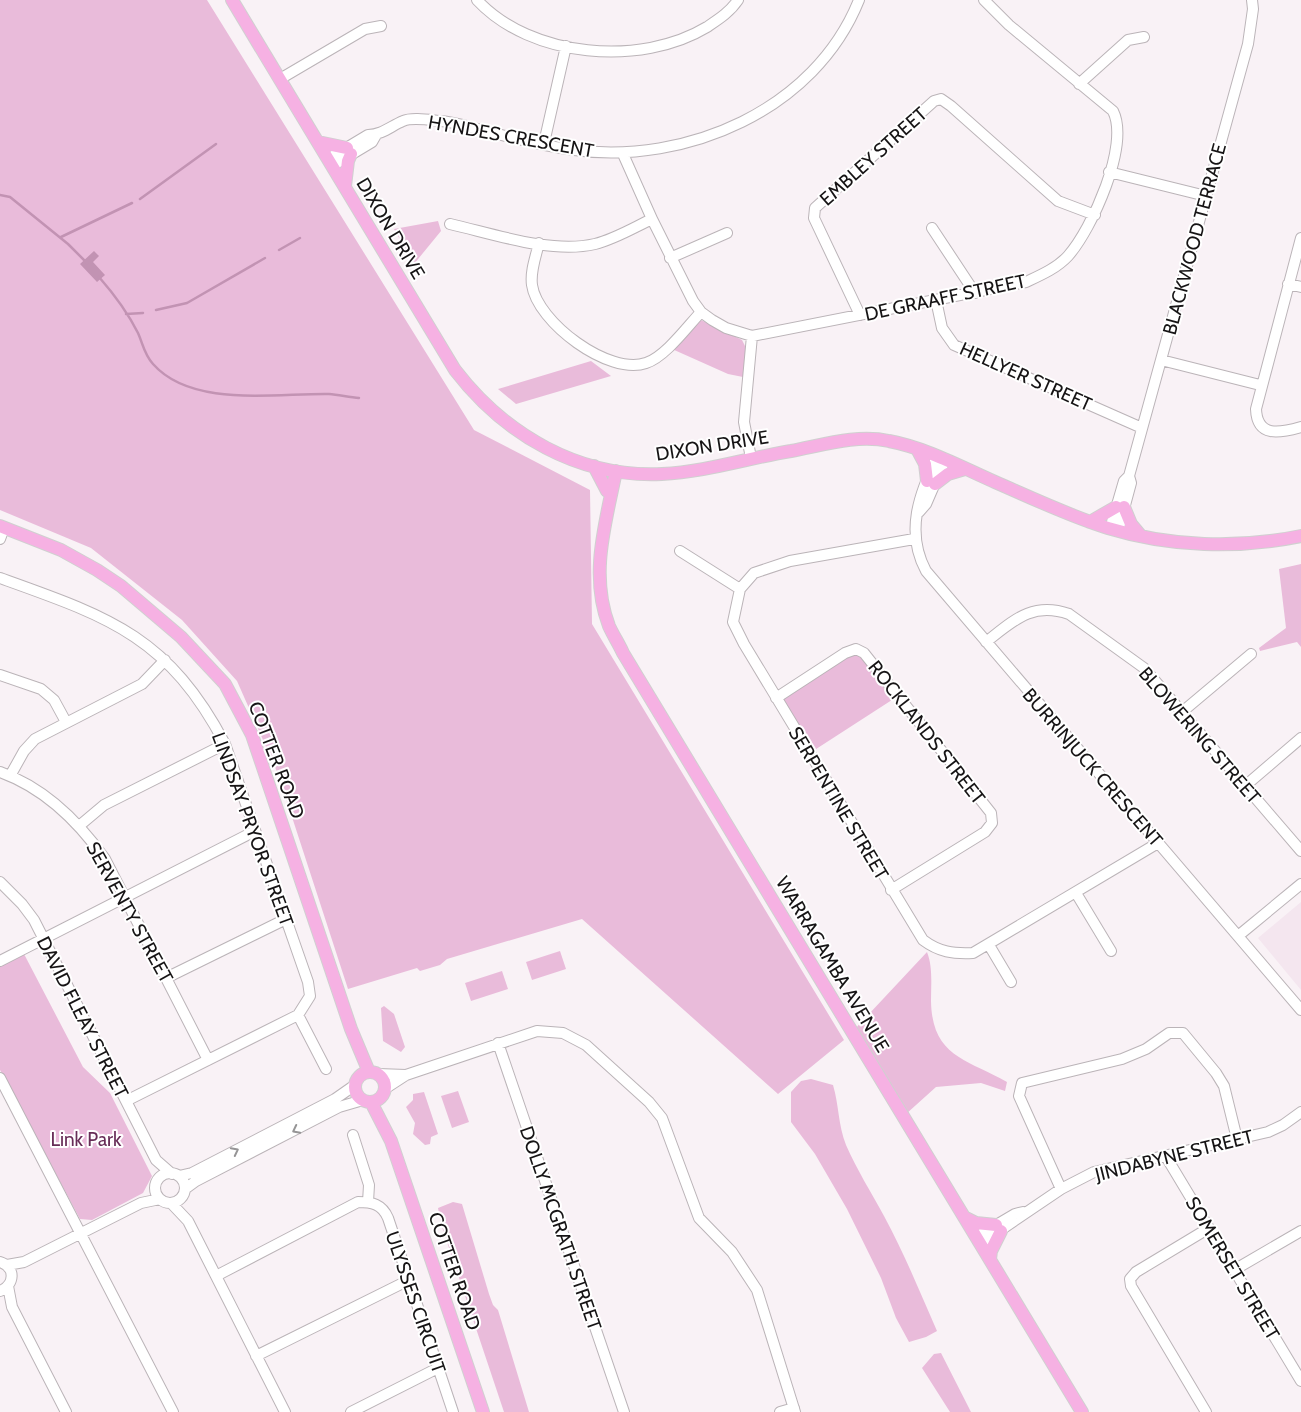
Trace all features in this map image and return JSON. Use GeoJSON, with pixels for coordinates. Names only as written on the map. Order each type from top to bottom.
{"type":"FeatureCollection","features":[{"type":"Feature","properties":{"kind":"main road","name":"DIXON DRIVE"},"geometry":{"type":"LineString","coordinates":[[232,0],[456,370],[472,393],[491,411],[523,435],[565,457],[594,466],[636,473],[684,471],[853,439],[884,440],[941,458],[1090,522],[1114,530],[1141,536],[1205,544],[1252,543],[1301,536]]}},
{"type":"Feature","properties":{"kind":"main road"},"geometry":{"type":"LineString","coordinates":[[318,142],[349,151],[345,186]]}},
{"type":"Feature","properties":{"kind":"main road"},"geometry":{"type":"LineString","coordinates":[[917,449],[925,464],[931,482],[965,469]]}},
{"type":"Feature","properties":{"kind":"main road"},"geometry":{"type":"LineString","coordinates":[[594,466],[609,491],[636,473]]}},
{"type":"Feature","properties":{"kind":"main road","name":"WARRAGAMBA AVENUE"},"geometry":{"type":"LineString","coordinates":[[613,470],[604,521],[599,568],[601,595],[609,625],[623,653],[1082,1412]]}},
{"type":"Feature","properties":{"kind":"main road"},"geometry":{"type":"LineString","coordinates":[[1090,522],[1120,507],[1141,536]]}},
{"type":"Feature","properties":{"kind":"main road","name":"COTTER ROAD"},"geometry":{"type":"LineString","coordinates":[[1,531],[61,550],[121,586],[181,637],[225,684],[252,735],[352,1029],[365,1077],[357,1094],[367,1102],[391,1141]]}},
{"type":"Feature","properties":{"kind":"main road","name":"COTTER ROAD"},"geometry":{"type":"LineString","coordinates":[[365,1077],[384,1080],[391,1141],[482,1412]]}},
{"type":"Feature","properties":{"kind":"main road"},"geometry":{"type":"LineString","coordinates":[[367,1102],[384,1092]]}},
{"type":"Feature","properties":{"kind":"main road"},"geometry":{"type":"LineString","coordinates":[[964,1217],[976,1223],[998,1228],[990,1259]]}},
{"type":"Feature","properties":{"kind":"street"},"geometry":{"type":"LineString","coordinates":[[477,0],[508,26],[529,36],[566,46],[612,52],[644,50],[696,33],[721,18],[738,0]]}},
{"type":"Feature","properties":{"kind":"street","name":"HYNDES CRESCENT"},"geometry":{"type":"LineString","coordinates":[[330,163],[349,151],[372,142],[376,135],[405,120],[442,121],[573,150],[623,154],[671,148],[707,137],[749,119],[780,98],[815,67],[842,33],[859,0]]}},
{"type":"Feature","properties":{"kind":"street","name":"DE GRAAFF STREET"},"geometry":{"type":"LineString","coordinates":[[623,154],[686,290],[701,312],[726,328],[752,336],[1026,282],[1058,266],[1080,240],[1095,215],[1119,133],[1117,118],[1114,111],[1079,84],[984,0]]}},
{"type":"Feature","properties":{"kind":"street","name":"BLACKWOOD TERRACE"},"geometry":{"type":"LineString","coordinates":[[1114,530],[1120,507],[1131,483],[1129,476],[1248,44],[1253,9],[1252,0]]}},
{"type":"Feature","properties":{"kind":"street"},"geometry":{"type":"LineString","coordinates":[[280,79],[365,29],[381,26]]}},
{"type":"Feature","properties":{"kind":"street"},"geometry":{"type":"LineString","coordinates":[[1079,84],[1128,40],[1144,37]]}},
{"type":"Feature","properties":{"kind":"street"},"geometry":{"type":"LineString","coordinates":[[544,143],[566,46]]}},
{"type":"Feature","properties":{"kind":"street","name":"EMBLEY STREET"},"geometry":{"type":"LineString","coordinates":[[860,315],[814,218],[815,208],[934,101],[941,99],[951,106],[1058,201],[1095,215]]}},
{"type":"Feature","properties":{"kind":"street"},"geometry":{"type":"LineString","coordinates":[[1109,172],[1206,196]]}},
{"type":"Feature","properties":{"kind":"street"},"geometry":{"type":"LineString","coordinates":[[450,224],[565,247],[591,245],[611,239],[652,219]]}},
{"type":"Feature","properties":{"kind":"street"},"geometry":{"type":"LineString","coordinates":[[932,228],[975,293]]}},
{"type":"Feature","properties":{"kind":"street"},"geometry":{"type":"LineString","coordinates":[[670,258],[727,233]]}},
{"type":"Feature","properties":{"kind":"street"},"geometry":{"type":"LineString","coordinates":[[1301,238],[1260,386],[1256,408],[1261,425],[1274,433],[1301,427]]}},
{"type":"Feature","properties":{"kind":"street"},"geometry":{"type":"LineString","coordinates":[[539,243],[532,271],[532,285],[536,297],[543,310],[555,324],[573,340],[594,353],[623,363],[646,363],[657,357],[701,312]]}},
{"type":"Feature","properties":{"kind":"street"},"geometry":{"type":"LineString","coordinates":[[1288,284],[1301,287]]}},
{"type":"Feature","properties":{"kind":"street","name":"HELLYER STREET"},"geometry":{"type":"LineString","coordinates":[[936,300],[942,328],[954,345],[1142,428]]}},
{"type":"Feature","properties":{"kind":"street"},"geometry":{"type":"LineString","coordinates":[[751,458],[744,422],[752,336]]}},
{"type":"Feature","properties":{"kind":"street"},"geometry":{"type":"LineString","coordinates":[[1161,360],[1260,386]]}},
{"type":"Feature","properties":{"kind":"street","name":"BURRINJUCK CRESCENT"},"geometry":{"type":"LineString","coordinates":[[941,458],[931,482],[926,504],[919,512],[914,539],[926,571],[1301,1010]]}},
{"type":"Feature","properties":{"kind":"street"},"geometry":{"type":"LineString","coordinates":[[680,551],[740,589],[754,572],[790,561],[914,539]]}},
{"type":"Feature","properties":{"kind":"street","name":"LINDSAY PRYOR STREET"},"geometry":{"type":"LineString","coordinates":[[0,578],[86,609],[139,638],[190,687],[209,714],[225,744],[308,982],[310,996],[298,1015]]}},
{"type":"Feature","properties":{"kind":"street","name":"SERPENTINE STREET"},"geometry":{"type":"LineString","coordinates":[[740,589],[733,622],[744,644],[891,890],[923,940],[934,948],[950,954],[972,953],[989,945],[1158,843]]}},
{"type":"Feature","properties":{"kind":"street","name":"BLOWERING STREET"},"geometry":{"type":"LineString","coordinates":[[986,642],[1025,613],[1055,609],[1069,614],[1144,668],[1301,851]]}},
{"type":"Feature","properties":{"kind":"street","name":"ROCKLANDS STREET"},"geometry":{"type":"LineString","coordinates":[[776,698],[845,653],[856,649],[864,653],[991,813],[992,822],[985,832],[891,890]]}},
{"type":"Feature","properties":{"kind":"street"},"geometry":{"type":"LineString","coordinates":[[1182,712],[1251,654]]}},
{"type":"Feature","properties":{"kind":"street"},"geometry":{"type":"LineString","coordinates":[[5,774],[35,739],[142,684],[164,660]]}},
{"type":"Feature","properties":{"kind":"street"},"geometry":{"type":"LineString","coordinates":[[0,675],[41,690],[54,700],[66,722]]}},
{"type":"Feature","properties":{"kind":"street"},"geometry":{"type":"LineString","coordinates":[[1245,786],[1301,738]]}},
{"type":"Feature","properties":{"kind":"street"},"geometry":{"type":"LineString","coordinates":[[79,826],[104,805],[225,744]]}},
{"type":"Feature","properties":{"kind":"street","name":"SERVENTY STREET"},"geometry":{"type":"LineString","coordinates":[[5,774],[46,796],[79,826],[105,859],[208,1060]]}},
{"type":"Feature","properties":{"kind":"street"},"geometry":{"type":"LineString","coordinates":[[0,961],[255,831]]}},
{"type":"Feature","properties":{"kind":"street","name":"DAVID FLEAY STREET"},"geometry":{"type":"LineString","coordinates":[[0,882],[22,904],[44,938],[156,1160],[175,1175]]}},
{"type":"Feature","properties":{"kind":"street"},"geometry":{"type":"LineString","coordinates":[[1238,936],[1301,884]]}},
{"type":"Feature","properties":{"kind":"street"},"geometry":{"type":"LineString","coordinates":[[1076,893],[1111,951]]}},
{"type":"Feature","properties":{"kind":"street"},"geometry":{"type":"LineString","coordinates":[[166,978],[286,919]]}},
{"type":"Feature","properties":{"kind":"street"},"geometry":{"type":"LineString","coordinates":[[989,945],[1011,982]]}},
{"type":"Feature","properties":{"kind":"street"},"geometry":{"type":"LineString","coordinates":[[126,1101],[298,1015],[326,1069]]}},
{"type":"Feature","properties":{"kind":"street"},"geometry":{"type":"LineString","coordinates":[[141,1203],[162,1176],[192,1173],[326,1104],[365,1077],[406,1075],[537,1031],[570,1035],[586,1045],[657,1110],[666,1125],[700,1218],[732,1252],[757,1290],[794,1410],[780,1412]]}},
{"type":"Feature","properties":{"kind":"street"},"geometry":{"type":"LineString","coordinates":[[1061,1189],[1019,1096],[1022,1083],[1122,1059],[1146,1049],[1169,1033],[1183,1033],[1216,1073],[1224,1086],[1237,1139]]}},
{"type":"Feature","properties":{"kind":"street","name":"DOLLY MCGRATH STREET"},"geometry":{"type":"LineString","coordinates":[[498,1044],[624,1412]]}},
{"type":"Feature","properties":{"kind":"street"},"geometry":{"type":"LineString","coordinates":[[384,1092],[406,1075]]}},
{"type":"Feature","properties":{"kind":"street"},"geometry":{"type":"LineString","coordinates":[[0,1078],[173,1412]]}},
{"type":"Feature","properties":{"kind":"street"},"geometry":{"type":"LineString","coordinates":[[171,1203],[179,1200],[184,1192],[196,1181],[339,1108],[367,1102]]}},
{"type":"Feature","properties":{"kind":"street","name":"JINDABYNE STREET"},"geometry":{"type":"LineString","coordinates":[[978,1240],[998,1228],[1015,1214],[1027,1211],[1061,1189],[1094,1172],[1268,1132],[1299,1111]]}},
{"type":"Feature","properties":{"kind":"street"},"geometry":{"type":"LineString","coordinates":[[216,1276],[358,1202],[368,1202],[369,1185],[353,1135]]}},
{"type":"Feature","properties":{"kind":"street","name":"SOMERSET STREET"},"geometry":{"type":"LineString","coordinates":[[1166,1155],[1301,1381]]}},
{"type":"Feature","properties":{"kind":"street","name":"DAVID FLEAY STREET"},"geometry":{"type":"LineString","coordinates":[[156,1160],[156,1186]]}},
{"type":"Feature","properties":{"kind":"street"},"geometry":{"type":"LineString","coordinates":[[175,1175],[184,1192],[188,1221]]}},
{"type":"Feature","properties":{"kind":"street"},"geometry":{"type":"LineString","coordinates":[[156,1186],[160,1199]]}},
{"type":"Feature","properties":{"kind":"street"},"geometry":{"type":"LineString","coordinates":[[66,1412],[12,1307],[3,1263],[24,1262],[141,1203],[160,1199],[171,1203],[188,1221],[285,1412]]}},
{"type":"Feature","properties":{"kind":"street","name":"ULYSSES CIRCUIT"},"geometry":{"type":"LineString","coordinates":[[368,1202],[377,1204],[384,1210],[453,1412]]}},
{"type":"Feature","properties":{"kind":"street"},"geometry":{"type":"LineString","coordinates":[[1206,1412],[1131,1286],[1130,1279],[1136,1272],[1209,1228]]}},
{"type":"Feature","properties":{"kind":"street"},"geometry":{"type":"LineString","coordinates":[[1234,1270],[1301,1231]]}},
{"type":"Feature","properties":{"kind":"street"},"geometry":{"type":"LineString","coordinates":[[7,1285],[24,1262]]}},
{"type":"Feature","properties":{"kind":"street"},"geometry":{"type":"LineString","coordinates":[[256,1356],[409,1280]]}},
{"type":"Feature","properties":{"kind":"street"},"geometry":{"type":"LineString","coordinates":[[0,1296],[12,1307]]}},
{"type":"Feature","properties":{"kind":"street"},"geometry":{"type":"LineString","coordinates":[[351,1412],[438,1368]]}},
{"type":"Feature","properties":{"kind":"shaded area"},"geometry":{"type":"Polygon","coordinates":[[[94,251],[99,256],[93,262],[105,275],[97,282],[80,264],[94,251]]]}},
{"type":"Feature","properties":{"kind":"shaded area"},"geometry":{"type":"Polygon","coordinates":[[[1301,902],[1301,990],[1258,938],[1301,902]]]}},
{"type":"Feature","properties":{"kind":"green space"},"geometry":{"type":"Polygon","coordinates":[[[0,0],[207,0],[474,430],[590,490],[592,624],[844,1040],[778,1094],[582,919],[447,959],[440,965],[420,971],[417,968],[348,989],[278,774],[237,681],[182,620],[91,548],[0,510],[0,0]]]}},
{"type":"Feature","properties":{"kind":"green space"},"geometry":{"type":"Polygon","coordinates":[[[438,221],[441,231],[414,264],[394,229],[438,221]]]}},
{"type":"Feature","properties":{"kind":"green space"},"geometry":{"type":"Polygon","coordinates":[[[701,320],[742,340],[746,348],[743,377],[728,374],[672,349],[701,320]]]}},
{"type":"Feature","properties":{"kind":"green space"},"geometry":{"type":"Polygon","coordinates":[[[591,361],[611,376],[516,404],[498,389],[591,361]]]}},
{"type":"Feature","properties":{"kind":"green space"},"geometry":{"type":"Polygon","coordinates":[[[1301,564],[1301,647],[1297,642],[1260,651],[1259,648],[1286,628],[1279,569],[1301,564]]]}},
{"type":"Feature","properties":{"kind":"green space"},"geometry":{"type":"Polygon","coordinates":[[[851,655],[863,656],[895,698],[813,751],[784,703],[784,697],[851,655]]]}},
{"type":"Feature","properties":{"kind":"green space"},"geometry":{"type":"Polygon","coordinates":[[[560,951],[566,969],[532,980],[526,962],[560,951]]]}},
{"type":"Feature","properties":{"kind":"green space"},"geometry":{"type":"Polygon","coordinates":[[[927,952],[931,970],[933,1020],[938,1034],[954,1054],[1007,1082],[1005,1091],[981,1083],[936,1087],[906,1114],[854,1030],[927,952]]]}},
{"type":"Feature","properties":{"kind":"green space","name":"Link Park"},"geometry":{"type":"Polygon","coordinates":[[[24,954],[83,1067],[110,1093],[152,1176],[143,1193],[92,1220],[80,1219],[0,1070],[0,966],[24,954]]]}},
{"type":"Feature","properties":{"kind":"green space"},"geometry":{"type":"Polygon","coordinates":[[[502,971],[508,989],[471,1001],[465,983],[502,971]]]}},
{"type":"Feature","properties":{"kind":"green space"},"geometry":{"type":"Polygon","coordinates":[[[384,1006],[394,1014],[405,1047],[401,1052],[383,1041],[381,1008],[384,1006]]]}},
{"type":"Feature","properties":{"kind":"green space"},"geometry":{"type":"Polygon","coordinates":[[[811,1079],[833,1085],[841,1130],[846,1145],[898,1244],[937,1331],[926,1337],[909,1342],[896,1318],[881,1278],[847,1209],[815,1154],[791,1122],[791,1092],[801,1081],[811,1079]]]}},
{"type":"Feature","properties":{"kind":"green space"},"geometry":{"type":"Polygon","coordinates":[[[458,1091],[469,1122],[452,1128],[441,1096],[458,1091]]]}},
{"type":"Feature","properties":{"kind":"green space"},"geometry":{"type":"Polygon","coordinates":[[[424,1092],[438,1134],[431,1137],[430,1144],[425,1145],[413,1134],[415,1123],[406,1107],[413,1100],[413,1094],[424,1092]]]}},
{"type":"Feature","properties":{"kind":"green space"},"geometry":{"type":"Polygon","coordinates":[[[453,1202],[462,1204],[489,1294],[493,1305],[498,1310],[529,1412],[504,1412],[441,1224],[438,1208],[453,1202]]]}},
{"type":"Feature","properties":{"kind":"green space"},"geometry":{"type":"Polygon","coordinates":[[[941,1353],[971,1412],[950,1412],[922,1368],[934,1354],[941,1353]]]}},
{"type":"Feature","properties":{"kind":"waterway"},"geometry":{"type":"LineString","coordinates":[[140,199],[216,144]]}},
{"type":"Feature","properties":{"kind":"waterway"},"geometry":{"type":"LineString","coordinates":[[0,195],[10,197],[68,244],[87,263]]}},
{"type":"Feature","properties":{"kind":"waterway"},"geometry":{"type":"LineString","coordinates":[[61,237],[132,203]]}},
{"type":"Feature","properties":{"kind":"waterway"},"geometry":{"type":"LineString","coordinates":[[279,250],[300,238]]}},
{"type":"Feature","properties":{"kind":"waterway"},"geometry":{"type":"LineString","coordinates":[[156,310],[187,303],[265,258]]}},
{"type":"Feature","properties":{"kind":"waterway"},"geometry":{"type":"LineString","coordinates":[[99,277],[130,318],[153,364],[170,378],[189,387],[212,393],[235,395],[329,394],[359,398]]}},
{"type":"Feature","properties":{"kind":"waterway"},"geometry":{"type":"LineString","coordinates":[[126,314],[143,313]]}}]}
